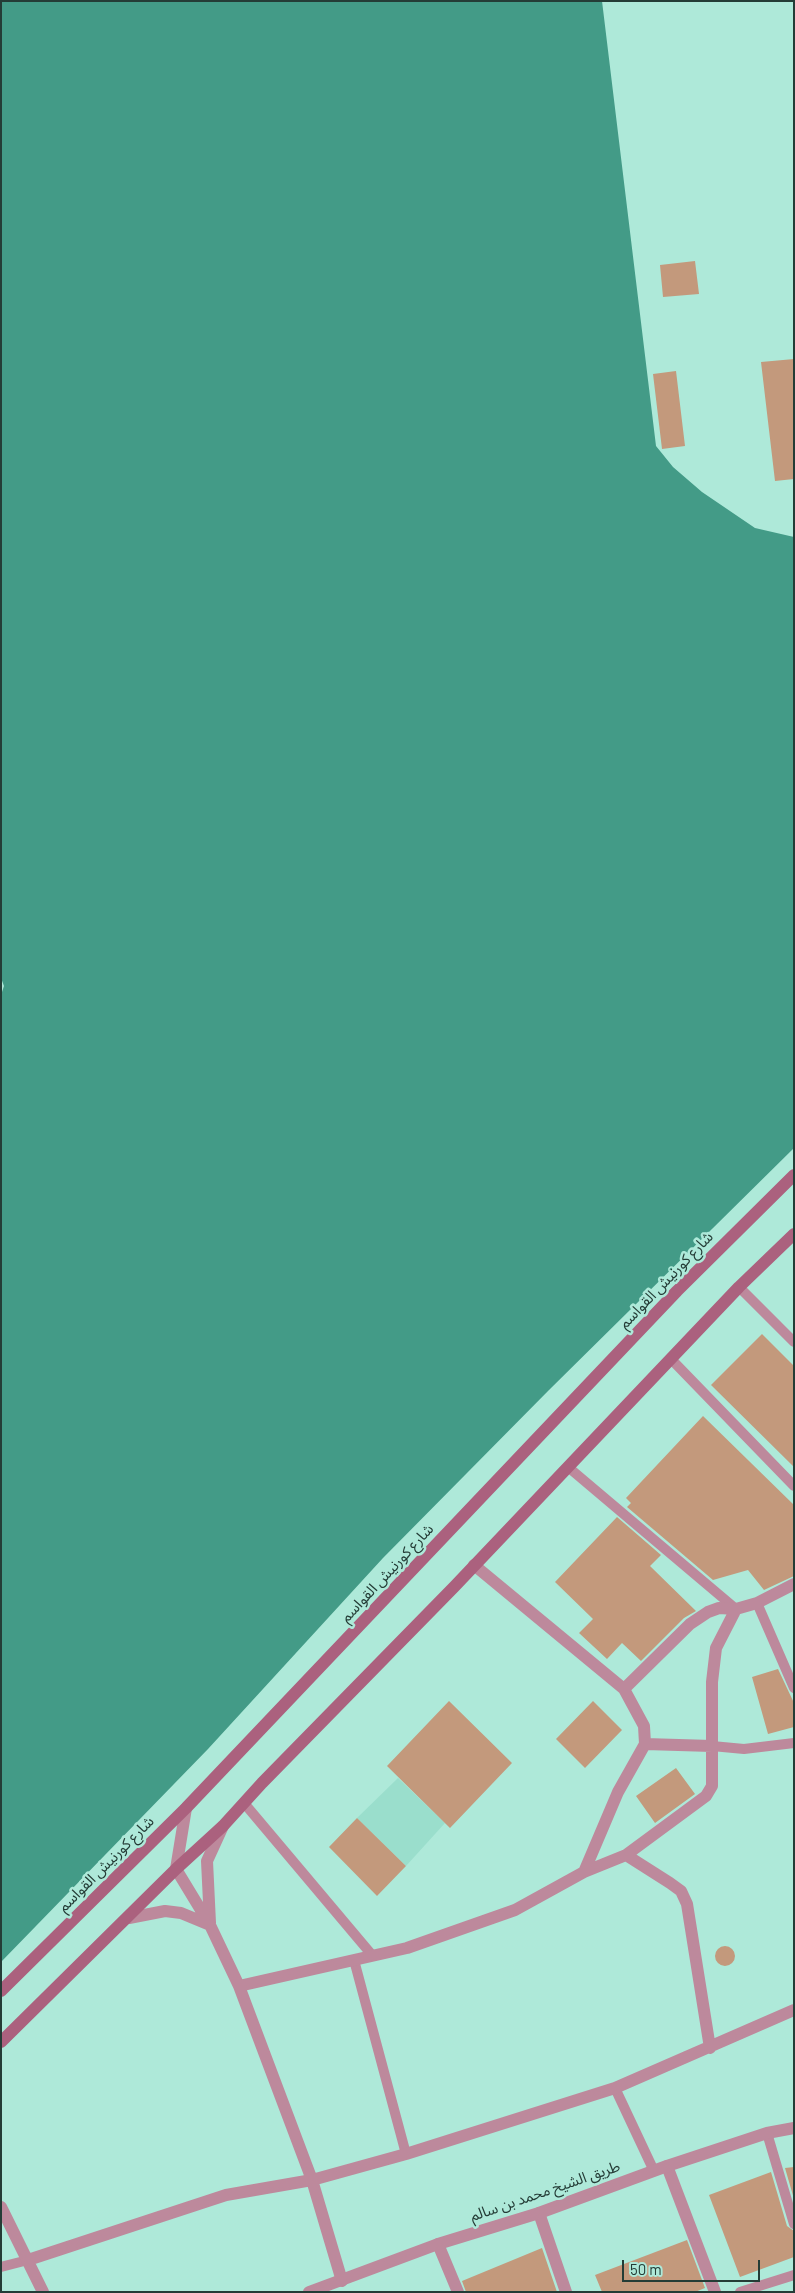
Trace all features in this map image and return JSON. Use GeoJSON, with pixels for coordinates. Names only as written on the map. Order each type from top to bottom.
{"type":"FeatureCollection","features":[{"type":"Feature","properties":{"kind":"main road","name":"شارع كورنيش القواسم"},"geometry":{"type":"LineString","coordinates":[[1,1991],[186,1808],[677,1291],[794,1175]]}},
{"type":"Feature","properties":{"kind":"main road"},"geometry":{"type":"LineString","coordinates":[[1,2042],[223,1826],[740,1287],[794,1234]]}},
{"type":"Feature","properties":{"kind":"street"},"geometry":{"type":"LineString","coordinates":[[474,1565],[624,1689],[644,1726],[645,1744],[618,1792],[584,1872]]}},
{"type":"Feature","properties":{"kind":"street"},"geometry":{"type":"LineString","coordinates":[[624,1689],[690,1624],[708,1612],[719,1608],[736,1609],[757,1603],[794,1584]]}},
{"type":"Feature","properties":{"kind":"street"},"geometry":{"type":"LineString","coordinates":[[239,1986],[407,1948],[515,1910],[584,1872],[626,1855],[706,1796],[712,1786],[712,1682],[716,1648],[736,1609]]}},
{"type":"Feature","properties":{"kind":"street"},"geometry":{"type":"LineString","coordinates":[[645,1744],[712,1746]]}},
{"type":"Feature","properties":{"kind":"street"},"geometry":{"type":"LineString","coordinates":[[186,1808],[176,1870],[210,1925],[239,1986],[312,2180],[342,2281]]}},
{"type":"Feature","properties":{"kind":"street"},"geometry":{"type":"LineString","coordinates":[[210,1925],[207,1861],[223,1826]]}},
{"type":"Feature","properties":{"kind":"street"},"geometry":{"type":"LineString","coordinates":[[626,1855],[680,1891],[687,1904],[710,2048]]}},
{"type":"Feature","properties":{"kind":"street"},"geometry":{"type":"LineString","coordinates":[[129,1918],[165,1911],[181,1913],[210,1925]]}},
{"type":"Feature","properties":{"kind":"street"},"geometry":{"type":"LineString","coordinates":[[28,2260],[226,2195],[312,2180],[406,2154],[615,2088],[794,2010]]}},
{"type":"Feature","properties":{"kind":"street","name":"طريق الشيخ محمد بن سالم"},"geometry":{"type":"LineString","coordinates":[[310,2292],[438,2244],[539,2213],[667,2166],[767,2133],[794,2128]]}},
{"type":"Feature","properties":{"kind":"street"},"geometry":{"type":"LineString","coordinates":[[667,2166],[714,2292]]}},
{"type":"Feature","properties":{"kind":"street"},"geometry":{"type":"LineString","coordinates":[[1,2207],[43,2292]]}},
{"type":"Feature","properties":{"kind":"street"},"geometry":{"type":"LineString","coordinates":[[539,2213],[566,2292]]}},
{"type":"Feature","properties":{"kind":"street"},"geometry":{"type":"LineString","coordinates":[[438,2244],[458,2292]]}},
{"type":"Feature","properties":{"kind":"lane"},"geometry":{"type":"LineString","coordinates":[[740,1287],[794,1342]]}},
{"type":"Feature","properties":{"kind":"lane"},"geometry":{"type":"LineString","coordinates":[[671,1359],[794,1486]]}},
{"type":"Feature","properties":{"kind":"lane"},"geometry":{"type":"LineString","coordinates":[[568,1467],[736,1609]]}},
{"type":"Feature","properties":{"kind":"lane"},"geometry":{"type":"LineString","coordinates":[[757,1603],[794,1688]]}},
{"type":"Feature","properties":{"kind":"lane"},"geometry":{"type":"LineString","coordinates":[[712,1746],[744,1749],[794,1743]]}},
{"type":"Feature","properties":{"kind":"lane"},"geometry":{"type":"LineString","coordinates":[[244,1803],[372,1956]]}},
{"type":"Feature","properties":{"kind":"lane"},"geometry":{"type":"LineString","coordinates":[[354,1960],[406,2154]]}},
{"type":"Feature","properties":{"kind":"lane"},"geometry":{"type":"LineString","coordinates":[[615,2088],[654,2171]]}},
{"type":"Feature","properties":{"kind":"lane"},"geometry":{"type":"LineString","coordinates":[[767,2133],[794,2224]]}},
{"type":"Feature","properties":{"kind":"lane"},"geometry":{"type":"LineString","coordinates":[[1,2267],[28,2260]]}},
{"type":"Feature","properties":{"kind":"lane"},"geometry":{"type":"LineString","coordinates":[[740,2292],[794,2275]]}},
{"type":"Feature","properties":{"kind":"shaded area"},"geometry":{"type":"Polygon","coordinates":[[[1,1],[602,1],[656,446],[673,467],[702,492],[755,528],[794,537],[794,1148],[549,1390],[383,1558],[208,1749],[1,1962],[1,995],[4,986],[1,978],[1,1]]]}},
{"type":"Feature","properties":{"kind":"shaded area"},"geometry":{"type":"Polygon","coordinates":[[[398,1778],[445,1823],[406,1866],[357,1818],[398,1778]]]}},
{"type":"Feature","properties":{"kind":"building"},"geometry":{"type":"Polygon","coordinates":[[[695,261],[699,294],[663,297],[660,265],[695,261]]]}},
{"type":"Feature","properties":{"kind":"building"},"geometry":{"type":"Polygon","coordinates":[[[794,359],[794,479],[775,481],[761,362],[794,359]]]}},
{"type":"Feature","properties":{"kind":"building"},"geometry":{"type":"Polygon","coordinates":[[[676,371],[685,446],[662,449],[653,374],[676,371]]]}},
{"type":"Feature","properties":{"kind":"building"},"geometry":{"type":"Polygon","coordinates":[[[762,1334],[794,1366],[794,1467],[711,1385],[762,1334]]]}},
{"type":"Feature","properties":{"kind":"building"},"geometry":{"type":"Polygon","coordinates":[[[703,1416],[794,1505],[794,1576],[764,1590],[748,1570],[713,1580],[627,1507],[631,1503],[626,1498],[703,1416]]]}},
{"type":"Feature","properties":{"kind":"building"},"geometry":{"type":"Polygon","coordinates":[[[617,1517],[661,1555],[650,1566],[696,1611],[684,1618],[641,1661],[622,1643],[607,1659],[579,1633],[593,1619],[555,1582],[617,1517]]]}},
{"type":"Feature","properties":{"kind":"building"},"geometry":{"type":"Polygon","coordinates":[[[778,1669],[794,1703],[794,1727],[768,1734],[752,1677],[778,1669]]]}},
{"type":"Feature","properties":{"kind":"building"},"geometry":{"type":"Polygon","coordinates":[[[449,1701],[512,1763],[450,1828],[387,1766],[449,1701]]]}},
{"type":"Feature","properties":{"kind":"building"},"geometry":{"type":"Polygon","coordinates":[[[593,1701],[622,1730],[585,1768],[556,1739],[593,1701]]]}},
{"type":"Feature","properties":{"kind":"building"},"geometry":{"type":"Polygon","coordinates":[[[676,1768],[695,1794],[655,1823],[636,1796],[676,1768]]]}},
{"type":"Feature","properties":{"kind":"building"},"geometry":{"type":"Polygon","coordinates":[[[357,1818],[406,1866],[377,1896],[329,1847],[357,1818]]]}},
{"type":"Feature","properties":{"kind":"building"},"geometry":{"type":"Polygon","coordinates":[[[725,1946],[732,1949],[735,1956],[732,1963],[725,1966],[718,1963],[715,1956],[718,1949],[725,1946]]]}},
{"type":"Feature","properties":{"kind":"building"},"geometry":{"type":"Polygon","coordinates":[[[794,2167],[794,2199],[785,2168],[794,2167]]]}},
{"type":"Feature","properties":{"kind":"building"},"geometry":{"type":"Polygon","coordinates":[[[771,2172],[787,2226],[794,2231],[794,2257],[740,2277],[709,2195],[771,2172]]]}},
{"type":"Feature","properties":{"kind":"building"},"geometry":{"type":"Polygon","coordinates":[[[687,2240],[705,2288],[695,2292],[602,2292],[595,2275],[687,2240]]]}},
{"type":"Feature","properties":{"kind":"building"},"geometry":{"type":"Polygon","coordinates":[[[542,2248],[557,2292],[466,2292],[462,2281],[542,2248]]]}}]}
